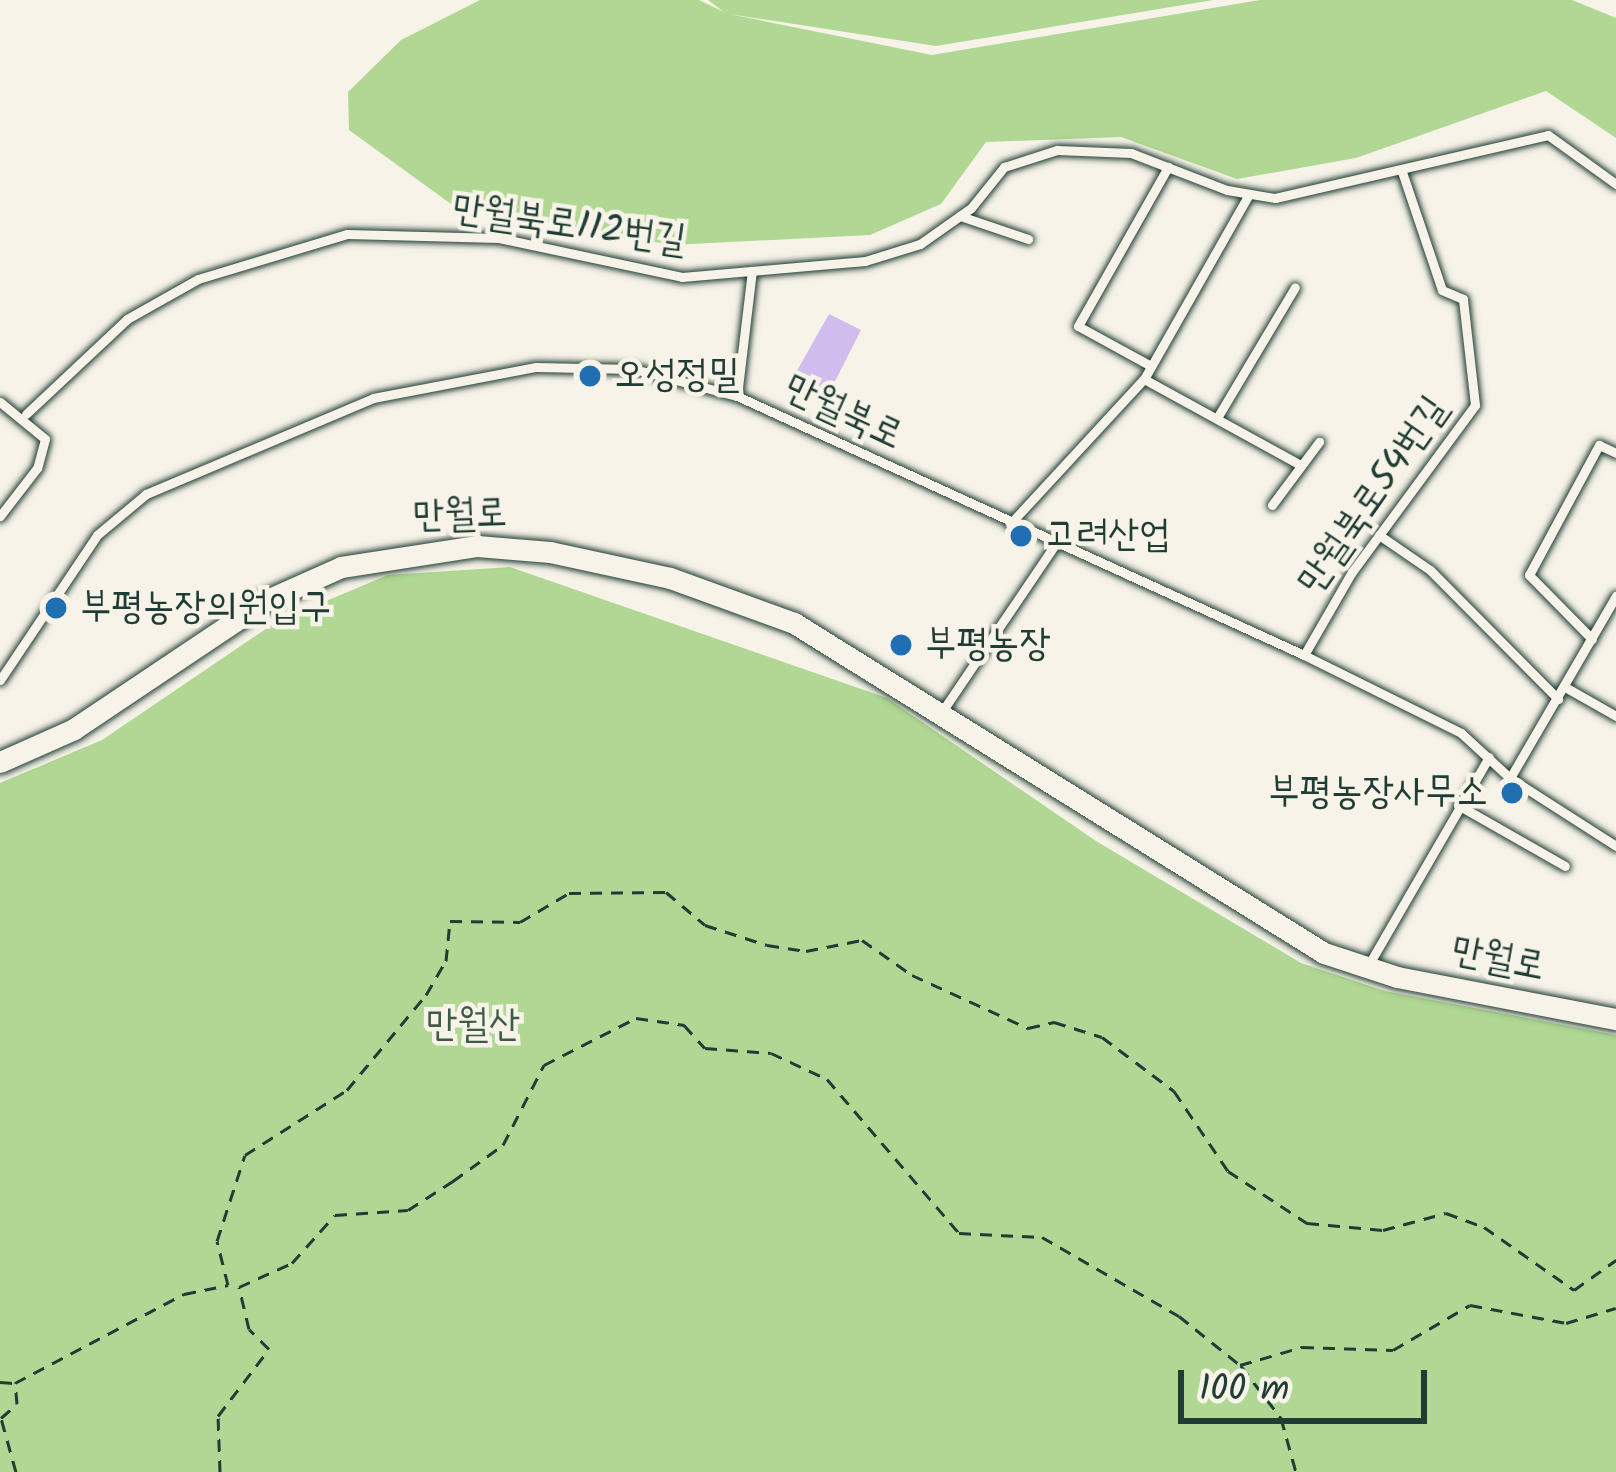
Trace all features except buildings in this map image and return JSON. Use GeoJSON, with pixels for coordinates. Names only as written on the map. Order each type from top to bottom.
{"type":"FeatureCollection","features":[{"type":"Feature","properties":{"kind":"street","name":"만월로"},"geometry":{"type":"LineString","coordinates":[[0,762],[74,729],[267,600],[341,567],[477,546],[550,552],[733,597],[941,712],[1280,932],[1368,970],[1616,1019]]}},
{"type":"Feature","properties":{"kind":"lane","name":"만월북로112번길"},"geometry":{"type":"LineString","coordinates":[[26,414],[127,320],[198,279],[346,234],[499,238],[682,277],[865,261],[920,244],[960,216],[1025,156],[1104,148],[1248,196],[1303,197],[1548,135],[1616,184]]}},
{"type":"Feature","properties":{"kind":"lane"},"geometry":{"type":"LineString","coordinates":[[1151,367],[1078,326],[1168,167]]}},
{"type":"Feature","properties":{"kind":"lane","name":"만월북로54번길"},"geometry":{"type":"LineString","coordinates":[[1304,655],[1379,535],[1475,405],[1463,299],[1442,290],[1402,172]]}},
{"type":"Feature","properties":{"kind":"lane"},"geometry":{"type":"LineString","coordinates":[[1010,524],[1144,379],[1248,196]]}},
{"type":"Feature","properties":{"kind":"lane"},"geometry":{"type":"LineString","coordinates":[[960,216],[1028,239]]}},
{"type":"Feature","properties":{"kind":"lane"},"geometry":{"type":"LineString","coordinates":[[737,396],[752,271]]}},
{"type":"Feature","properties":{"kind":"lane"},"geometry":{"type":"LineString","coordinates":[[1217,418],[1295,287]]}},
{"type":"Feature","properties":{"kind":"lane","name":"만월북로"},"geometry":{"type":"LineString","coordinates":[[0,680],[119,512],[373,398],[586,366],[737,396],[1054,547],[1304,655],[1461,733],[1510,778],[1616,846]]}},
{"type":"Feature","properties":{"kind":"lane"},"geometry":{"type":"LineString","coordinates":[[1144,379],[1297,463]]}},
{"type":"Feature","properties":{"kind":"lane"},"geometry":{"type":"LineString","coordinates":[[0,401],[26,414],[45,439],[37,468],[0,515]]}},
{"type":"Feature","properties":{"kind":"lane"},"geometry":{"type":"LineString","coordinates":[[1272,505],[1297,463],[1319,442]]}},
{"type":"Feature","properties":{"kind":"lane"},"geometry":{"type":"LineString","coordinates":[[1592,639],[1528,575],[1600,445],[1616,453]]}},
{"type":"Feature","properties":{"kind":"lane"},"geometry":{"type":"LineString","coordinates":[[1379,535],[1430,570],[1558,699]]}},
{"type":"Feature","properties":{"kind":"lane"},"geometry":{"type":"LineString","coordinates":[[941,712],[1054,547]]}},
{"type":"Feature","properties":{"kind":"lane"},"geometry":{"type":"LineString","coordinates":[[1510,778],[1616,596]]}},
{"type":"Feature","properties":{"kind":"lane"},"geometry":{"type":"LineString","coordinates":[[0,649],[14,659]]}},
{"type":"Feature","properties":{"kind":"lane"},"geometry":{"type":"LineString","coordinates":[[1565,687],[1616,716]]}},
{"type":"Feature","properties":{"kind":"lane","name":"만월로"},"geometry":{"type":"LineString","coordinates":[[1368,970],[1489,757]]}},
{"type":"Feature","properties":{"kind":"lane"},"geometry":{"type":"LineString","coordinates":[[1458,805],[1565,866]]}},
{"type":"Feature","properties":{"kind":"path"},"geometry":{"type":"LineString","coordinates":[[228,1285],[217,1241],[245,1155],[347,1090],[426,995],[446,961],[450,921],[520,922],[549,899],[578,892],[666,892],[705,925],[767,945],[806,951],[862,940],[912,975],[1028,1028],[1054,1022],[1102,1037],[1163,1080],[1228,1171],[1307,1223],[1383,1230],[1446,1213],[1484,1227],[1574,1291],[1616,1260]]}},
{"type":"Feature","properties":{"kind":"path"},"geometry":{"type":"LineString","coordinates":[[0,1382],[15,1383],[184,1294],[239,1287],[292,1263],[334,1215],[408,1210],[503,1145],[544,1066],[636,1018],[684,1024],[705,1048],[771,1053],[827,1079],[959,1233],[1042,1237],[1179,1316],[1264,1386],[1296,1472]]}},
{"type":"Feature","properties":{"kind":"path"},"geometry":{"type":"LineString","coordinates":[[220,1472],[218,1416],[269,1349],[249,1329],[239,1287]]}},
{"type":"Feature","properties":{"kind":"path"},"geometry":{"type":"LineString","coordinates":[[1240,1365],[1302,1347],[1393,1350],[1470,1305],[1566,1323],[1616,1308]]}},
{"type":"Feature","properties":{"kind":"path"},"geometry":{"type":"LineString","coordinates":[[15,1383],[17,1404],[1,1418],[16,1472]]}},
{"type":"Feature","properties":{"kind":"green space"},"geometry":{"type":"Polygon","coordinates":[[[480,0],[699,0],[724,12],[708,0],[1213,0],[936,46],[729,14],[932,55],[1260,0],[1572,0],[1616,18],[1616,138],[1546,91],[1356,158],[1237,179],[1121,137],[986,142],[941,204],[870,235],[671,245],[451,204],[349,130],[348,92],[401,40],[480,0]]]}},
{"type":"Feature","properties":{"kind":"green space","name":"만월산"},"geometry":{"type":"Polygon","coordinates":[[[510,567],[887,698],[1096,841],[1301,963],[1385,991],[1616,1035],[1616,1472],[0,1472],[0,783],[102,740],[276,622],[388,575],[510,567]]]}},
{"type":"Feature","properties":{"kind":"place","name":"오성정밀"},"geometry":{"type":"Point","coordinates":[590,376]}},
{"type":"Feature","properties":{"kind":"place","name":"고려산업"},"geometry":{"type":"Point","coordinates":[1021,536]}},
{"type":"Feature","properties":{"kind":"place","name":"부평농장의원입구"},"geometry":{"type":"Point","coordinates":[56,608]}},
{"type":"Feature","properties":{"kind":"place","name":"부평농장"},"geometry":{"type":"Point","coordinates":[901,645]}},
{"type":"Feature","properties":{"kind":"place","name":"부평농장사무소"},"geometry":{"type":"Point","coordinates":[1512,793]}}]}
